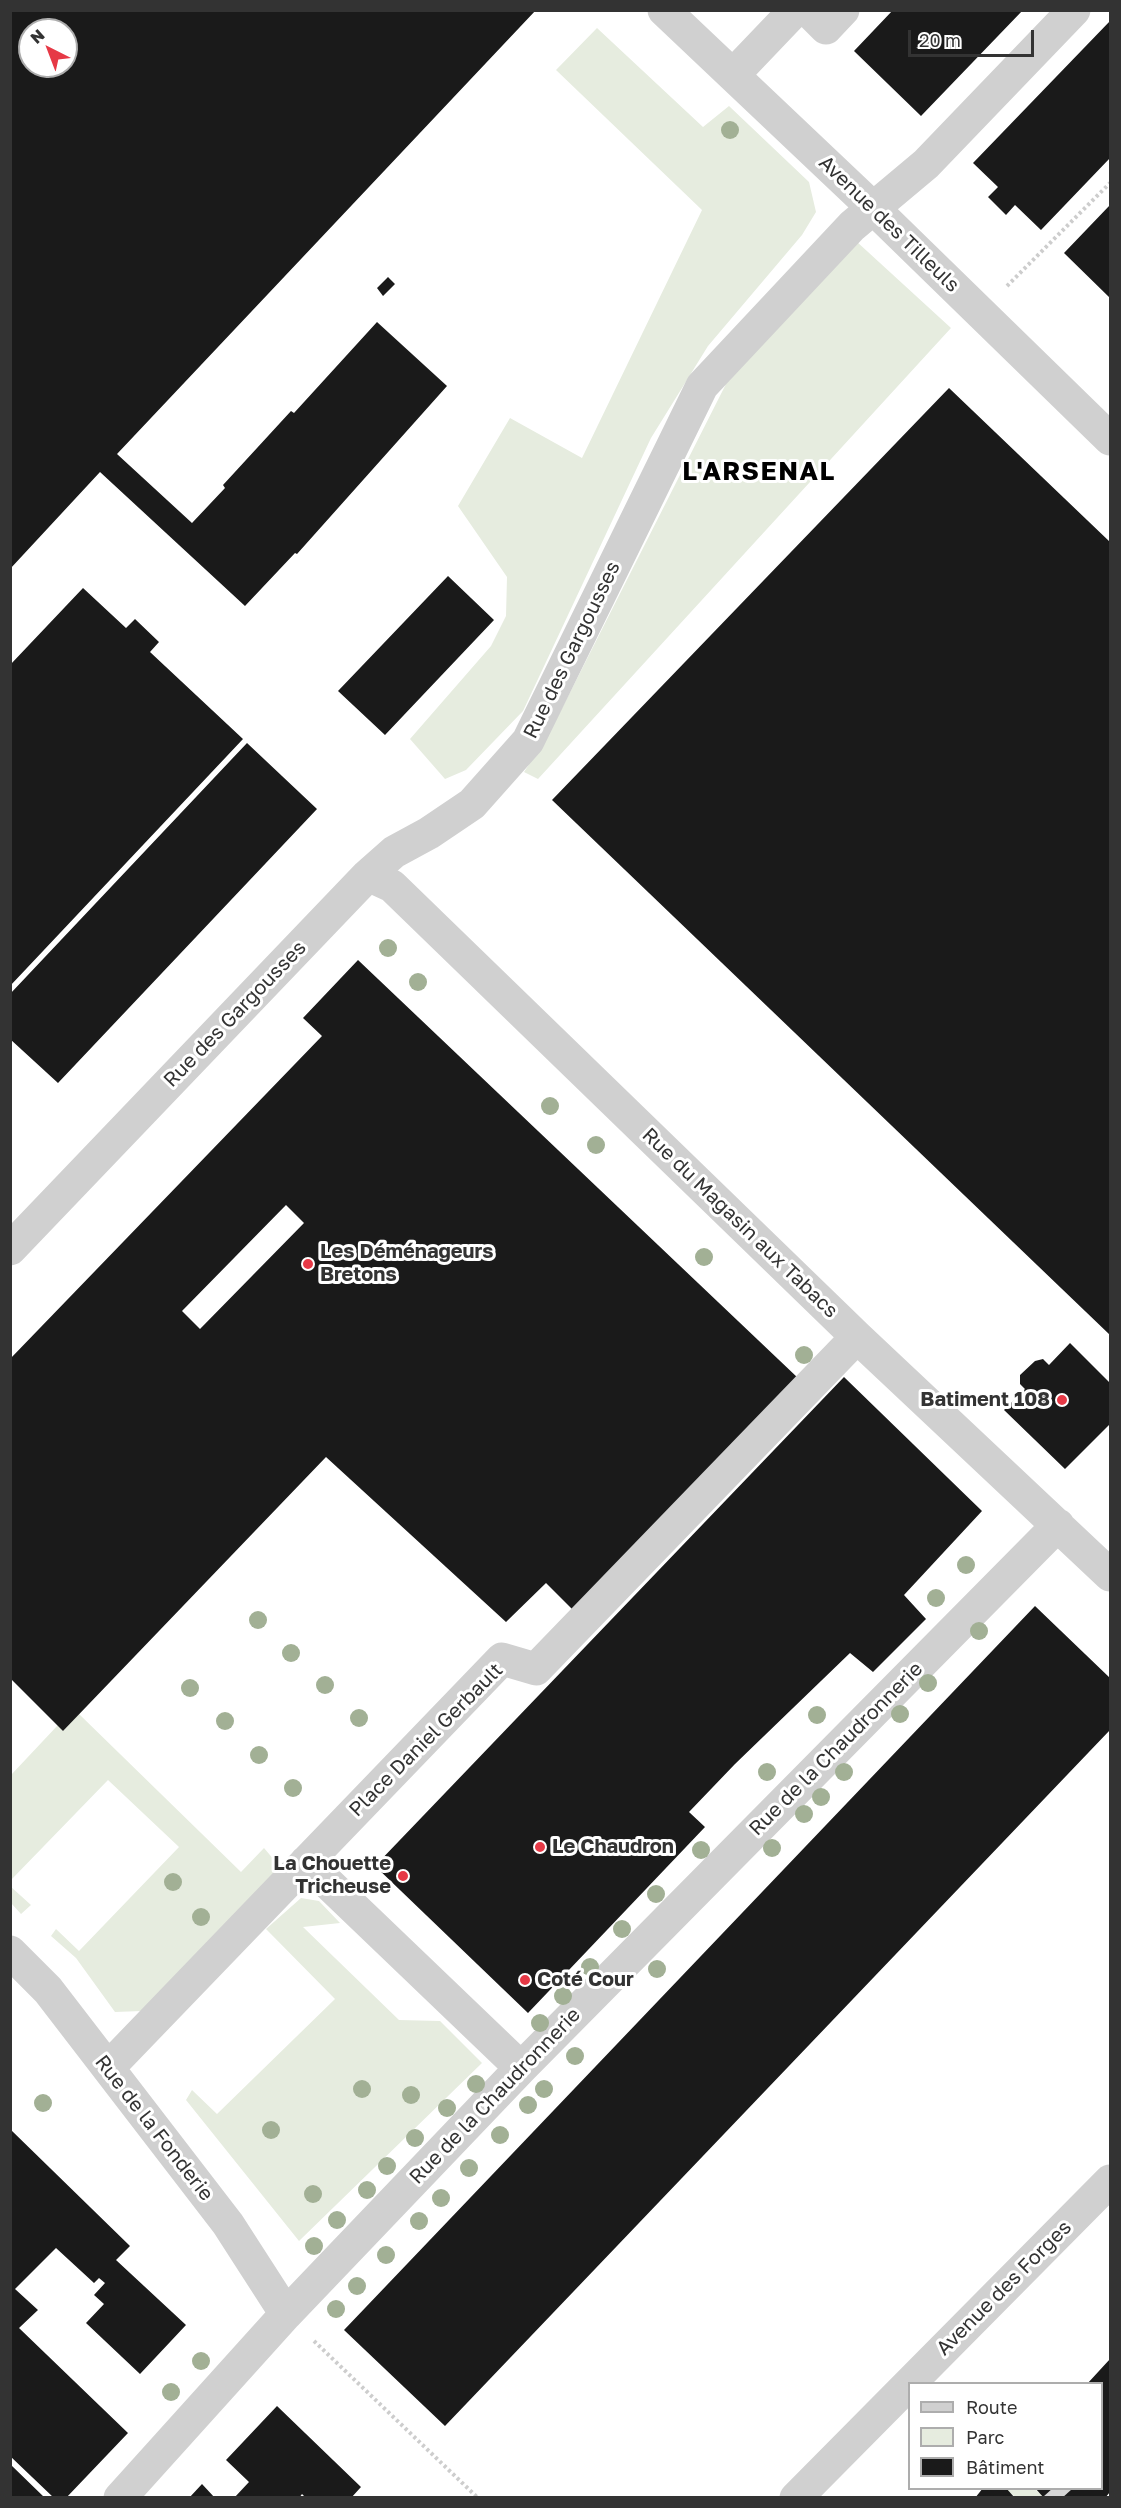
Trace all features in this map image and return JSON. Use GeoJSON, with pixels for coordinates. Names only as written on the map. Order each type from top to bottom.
{"type":"FeatureCollection","features":[{"type":"Feature","properties":{"kind":"street","name":"Avenue des Tilleuls"},"geometry":{"type":"LineString","coordinates":[[664,10],[981,312],[1110,440]]}},
{"type":"Feature","properties":{"kind":"street"},"geometry":{"type":"LineString","coordinates":[[733,75],[795,10]]}},
{"type":"Feature","properties":{"kind":"street"},"geometry":{"type":"LineString","coordinates":[[808,10],[826,28],[843,10]]}},
{"type":"Feature","properties":{"kind":"street","name":"Rue des Gargousses"},"geometry":{"type":"LineString","coordinates":[[10,1249],[368,875],[393,852],[429,833],[472,804],[528,741],[702,386],[872,207],[926,164],[1074,10]]}},
{"type":"Feature","properties":{"kind":"street","name":"Rue du Magasin aux Tabacs"},"geometry":{"type":"LineString","coordinates":[[368,875],[392,886],[857,1337],[1110,1575]]}},
{"type":"Feature","properties":{"kind":"street","name":"Place Daniel Gerbault"},"geometry":{"type":"LineString","coordinates":[[108,2068],[502,1659],[536,1669],[857,1337]]}},
{"type":"Feature","properties":{"kind":"street","name":"Rue de la Chaudronnerie"},"geometry":{"type":"LineString","coordinates":[[120,2498],[286,2314],[521,2068],[1058,1525]]}},
{"type":"Feature","properties":{"kind":"street"},"geometry":{"type":"LineString","coordinates":[[306,1862],[521,2068]]}},
{"type":"Feature","properties":{"kind":"street","name":"Rue de la Fonderie"},"geometry":{"type":"LineString","coordinates":[[10,1952],[48,1990],[228,2224],[286,2314]]}},
{"type":"Feature","properties":{"kind":"street","name":"Avenue des Forges"},"geometry":{"type":"LineString","coordinates":[[936,2374],[1110,2181]]}},
{"type":"Feature","properties":{"kind":"street","name":"Avenue des Forges"},"geometry":{"type":"LineString","coordinates":[[796,2498],[908,2399]]}},
{"type":"Feature","properties":{"kind":"path"},"geometry":{"type":"LineString","coordinates":[[981,312],[1110,183]]}},
{"type":"Feature","properties":{"kind":"path"},"geometry":{"type":"LineString","coordinates":[[286,2314],[478,2498]]}},
{"type":"Feature","properties":{"kind":"green space"},"geometry":{"type":"Polygon","coordinates":[[[597,28],[703,127],[729,106],[809,182],[816,212],[802,235],[708,346],[651,438],[523,711],[466,770],[445,779],[410,739],[491,646],[506,616],[507,577],[458,506],[510,418],[582,458],[702,210],[556,70],[597,28]]]}},
{"type":"Feature","properties":{"kind":"green space"},"geometry":{"type":"Polygon","coordinates":[[[856,241],[951,328],[538,779],[524,772],[549,734],[726,384],[856,241]]]}},
{"type":"Feature","properties":{"kind":"green space"},"geometry":{"type":"Polygon","coordinates":[[[79,1714],[241,1872],[264,1848],[275,1861],[276,1869],[266,1885],[142,2011],[115,2012],[76,1958],[51,1936],[56,1929],[79,1951],[179,1847],[108,1780],[11,1880],[11,1775],[58,1725],[63,1731],[79,1714]]]}},
{"type":"Feature","properties":{"kind":"green space"},"geometry":{"type":"Polygon","coordinates":[[[10,1886],[31,1905],[21,1914],[11,1903],[10,1886]]]}},
{"type":"Feature","properties":{"kind":"green space"},"geometry":{"type":"Polygon","coordinates":[[[301,1898],[319,1901],[340,1923],[303,1927],[399,2020],[440,2021],[482,2063],[299,2241],[186,2100],[192,2090],[217,2114],[335,1999],[266,1929],[301,1898]]]}},
{"type":"Feature","properties":{"kind":"green space"},"geometry":{"type":"Polygon","coordinates":[[[1007,2490],[1036,2490],[1044,2497],[1015,2497],[1007,2490]]]}},
{"type":"Feature","properties":{"kind":"building"},"geometry":{"type":"Polygon","coordinates":[[[10,10],[536,10],[117,454],[192,523],[225,488],[223,485],[291,411],[294,413],[377,322],[447,386],[297,554],[295,553],[245,606],[100,472],[10,569],[10,10]]]}},
{"type":"Feature","properties":{"kind":"building"},"geometry":{"type":"Polygon","coordinates":[[[893,10],[1023,10],[921,116],[854,51],[893,10]]]}},
{"type":"Feature","properties":{"kind":"building"},"geometry":{"type":"Polygon","coordinates":[[[1110,21],[1110,158],[1041,230],[1015,205],[1006,215],[988,197],[998,187],[973,163],[1110,21]]]}},
{"type":"Feature","properties":{"kind":"building"},"geometry":{"type":"Polygon","coordinates":[[[1110,205],[1110,298],[1064,253],[1110,205]]]}},
{"type":"Feature","properties":{"kind":"building"},"geometry":{"type":"Polygon","coordinates":[[[388,277],[395,284],[383,296],[377,288],[388,277]]]}},
{"type":"Feature","properties":{"kind":"building"},"geometry":{"type":"Polygon","coordinates":[[[949,388],[1110,542],[1110,1335],[552,800],[949,388]]]}},
{"type":"Feature","properties":{"kind":"building"},"geometry":{"type":"Polygon","coordinates":[[[448,576],[494,620],[385,735],[338,691],[448,576]]]}},
{"type":"Feature","properties":{"kind":"building"},"geometry":{"type":"Polygon","coordinates":[[[83,588],[126,628],[135,619],[159,642],[150,652],[243,739],[10,986],[10,665],[83,588]]]}},
{"type":"Feature","properties":{"kind":"building"},"geometry":{"type":"Polygon","coordinates":[[[247,743],[317,809],[58,1083],[10,1039],[10,994],[247,743]]]}},
{"type":"Feature","properties":{"kind":"building"},"geometry":{"type":"Polygon","coordinates":[[[358,960],[798,1378],[573,1610],[546,1583],[506,1622],[326,1457],[63,1731],[10,1678],[10,1359],[322,1036],[303,1018],[358,960]],[[286,1205],[182,1311],[200,1329],[304,1223],[286,1205]]]}},
{"type":"Feature","properties":{"kind":"building","name":"Batiment 108"},"geometry":{"type":"Polygon","coordinates":[[[1070,1343],[1110,1383],[1110,1424],[1065,1469],[1004,1410],[1025,1389],[1020,1384],[1020,1375],[1035,1361],[1043,1359],[1049,1365],[1070,1343]]]}},
{"type":"Feature","properties":{"kind":"building"},"geometry":{"type":"Polygon","coordinates":[[[844,1377],[982,1511],[904,1595],[926,1619],[873,1672],[850,1653],[735,1764],[689,1812],[705,1827],[528,2013],[375,1866],[844,1377]]]}},
{"type":"Feature","properties":{"kind":"building"},"geometry":{"type":"Polygon","coordinates":[[[1035,1606],[1110,1678],[1110,1730],[445,2426],[344,2330],[1035,1606]]]}},
{"type":"Feature","properties":{"kind":"building"},"geometry":{"type":"Polygon","coordinates":[[[10,2129],[130,2246],[116,2260],[186,2325],[140,2374],[86,2323],[104,2304],[94,2295],[105,2283],[99,2278],[94,2283],[56,2248],[15,2289],[38,2310],[19,2328],[128,2433],[66,2498],[54,2498],[10,2456],[10,2129]]]}},
{"type":"Feature","properties":{"kind":"building"},"geometry":{"type":"Polygon","coordinates":[[[1110,2359],[1110,2492],[1105,2498],[1044,2498],[1037,2490],[1103,2490],[1103,2382],[1089,2382],[1110,2359]]]}},
{"type":"Feature","properties":{"kind":"building"},"geometry":{"type":"Polygon","coordinates":[[[277,2406],[361,2487],[351,2498],[306,2498],[302,2494],[299,2498],[234,2498],[249,2482],[226,2460],[277,2406]]]}},
{"type":"Feature","properties":{"kind":"building"},"geometry":{"type":"Polygon","coordinates":[[[10,2464],[45,2498],[10,2498],[10,2464]]]}},
{"type":"Feature","properties":{"kind":"building"},"geometry":{"type":"Polygon","coordinates":[[[202,2484],[215,2498],[189,2498],[202,2484]]]}},
{"type":"Feature","properties":{"kind":"building"},"geometry":{"type":"Polygon","coordinates":[[[981,2490],[1008,2490],[1015,2498],[975,2498],[981,2490]]]}},
{"type":"Feature","properties":{"kind":"tunnel"},"geometry":{"type":"LineString","coordinates":[[1055,2490],[1062,2498]]}},
{"type":"Feature","properties":{"kind":"place","name":"Les Déménageurs Bretons"},"geometry":{"type":"Point","coordinates":[308,1264]}},
{"type":"Feature","properties":{"kind":"place","name":"Batiment 108"},"geometry":{"type":"Point","coordinates":[1062,1400]}},
{"type":"Feature","properties":{"kind":"place","name":"Le Chaudron"},"geometry":{"type":"Point","coordinates":[540,1847]}},
{"type":"Feature","properties":{"kind":"place","name":"La Chouette Tricheuse"},"geometry":{"type":"Point","coordinates":[403,1876]}},
{"type":"Feature","properties":{"kind":"place","name":"Coté Cour"},"geometry":{"type":"Point","coordinates":[525,1980]}},
{"type":"Feature","properties":{"kind":"district","name":"L'ARSENAL"},"geometry":{"type":"Point","coordinates":[759,472]}}]}
